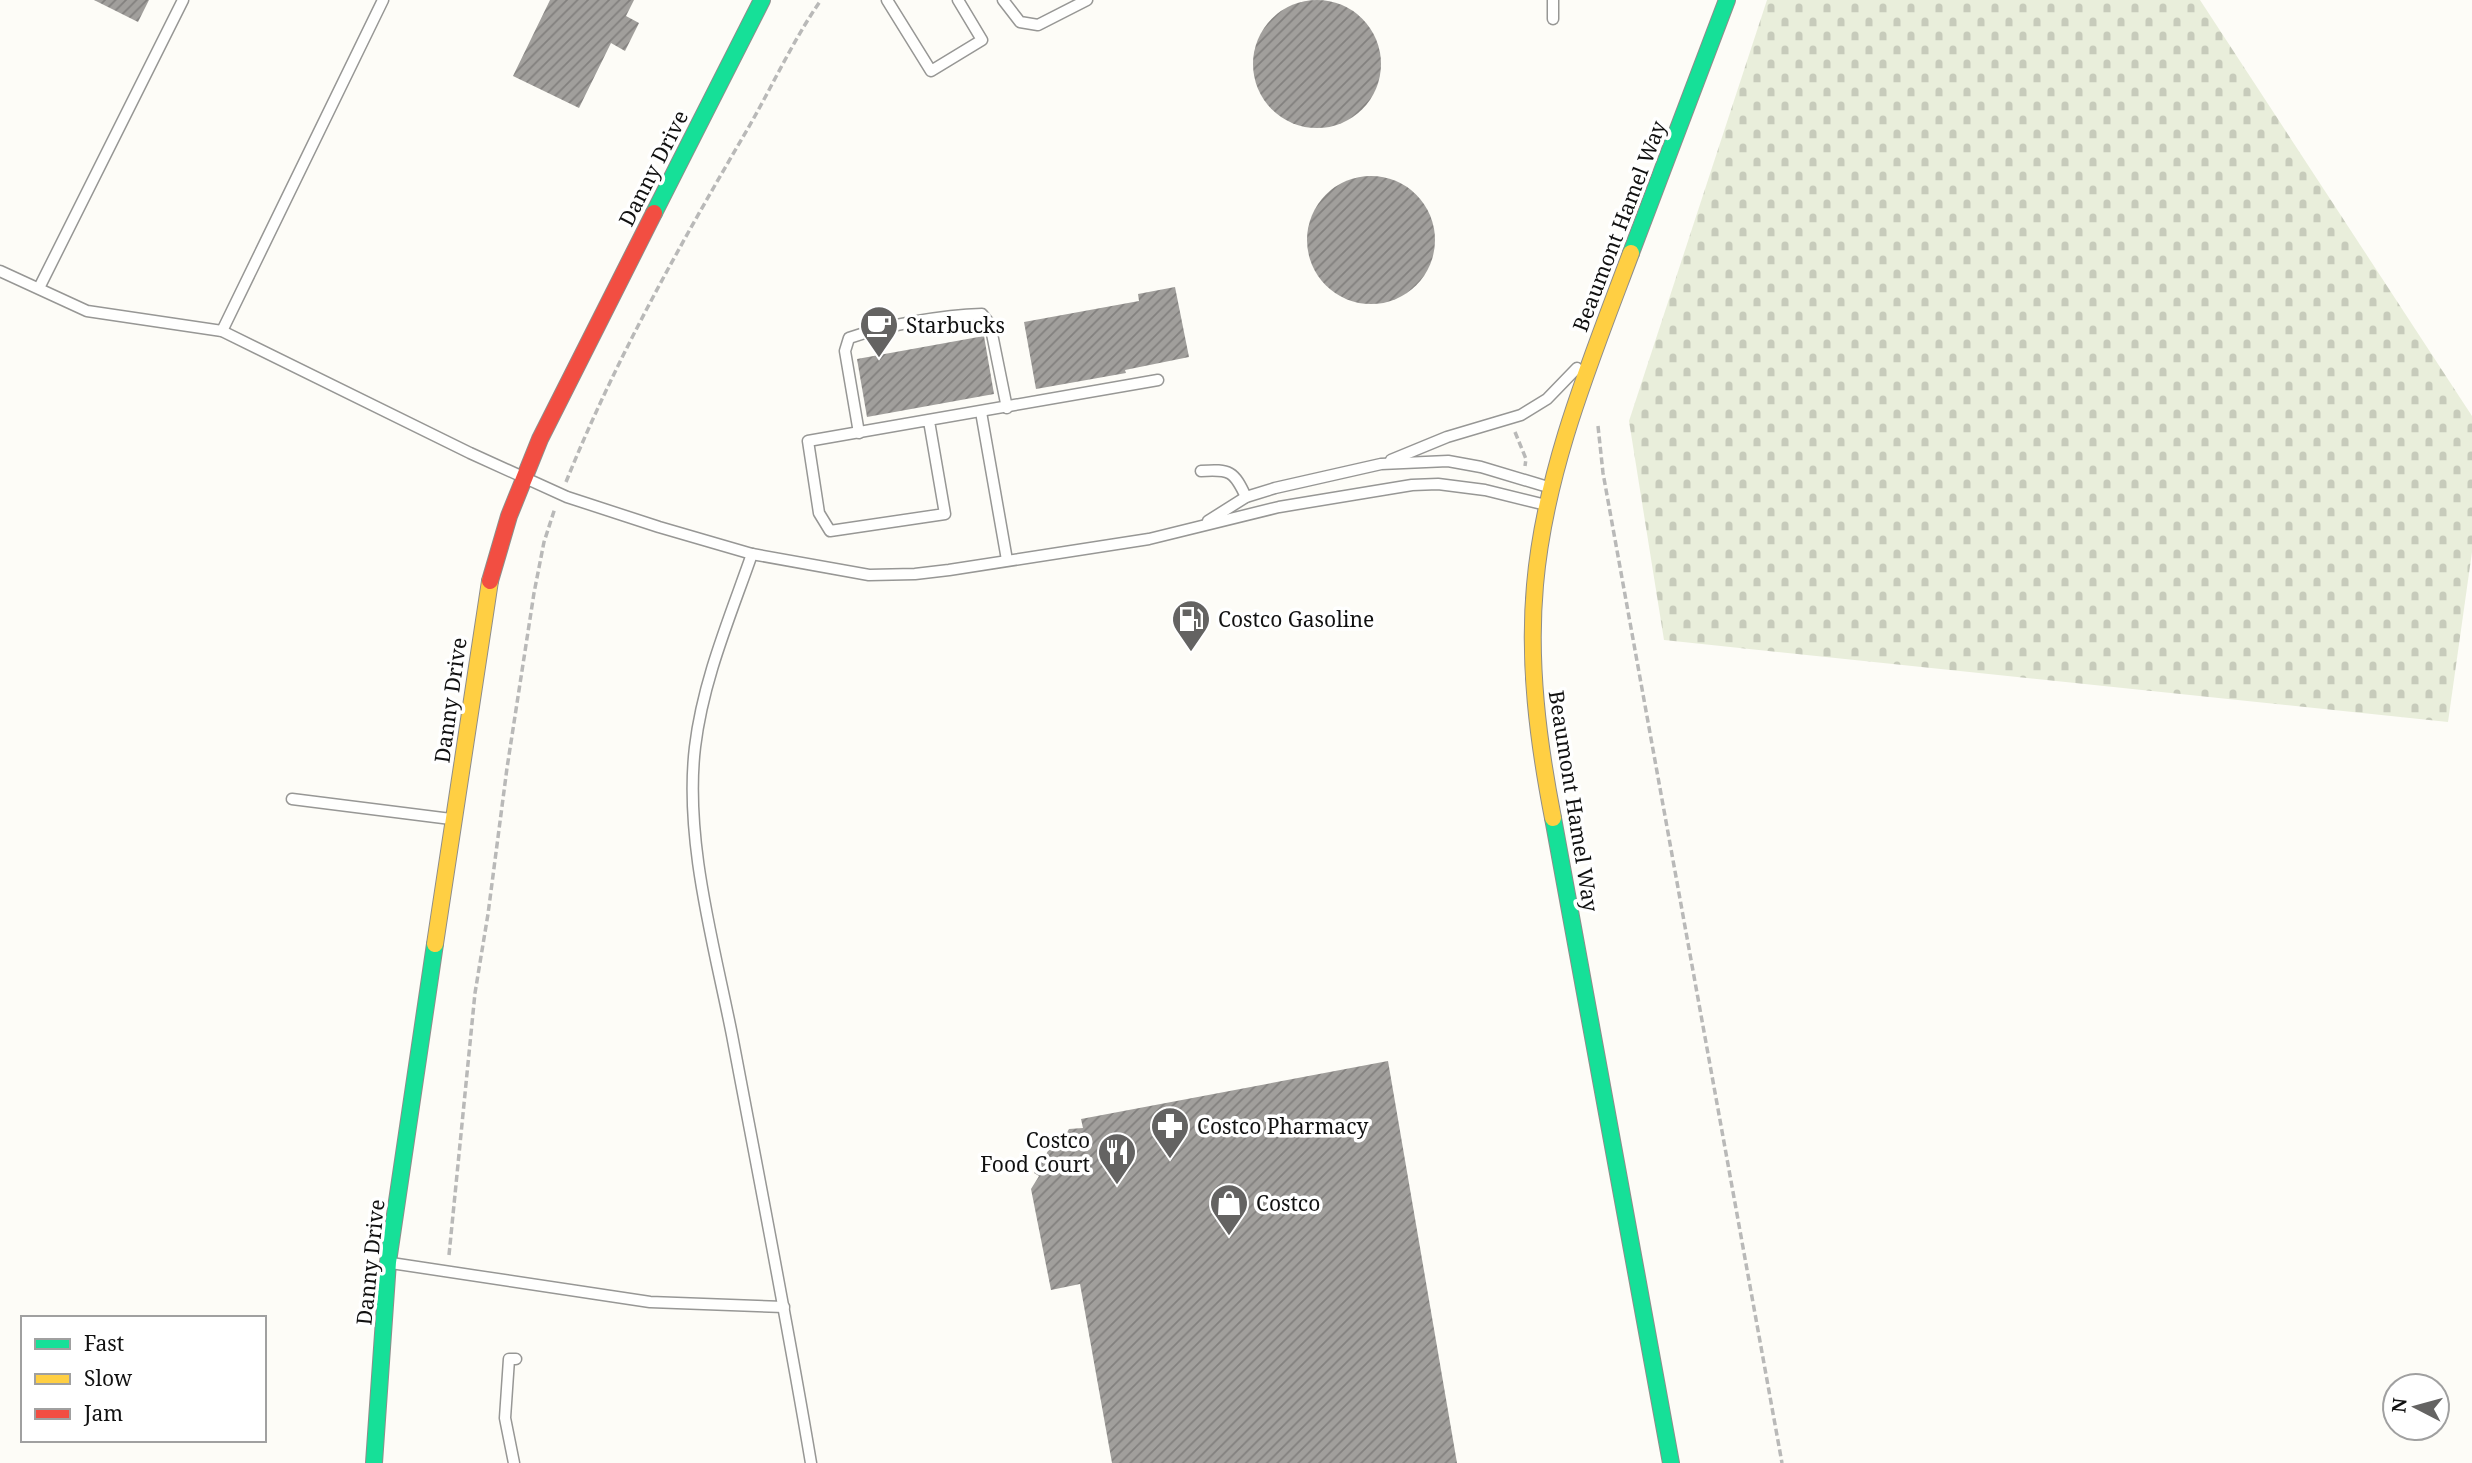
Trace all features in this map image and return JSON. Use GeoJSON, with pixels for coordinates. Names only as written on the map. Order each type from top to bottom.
{"type":"FeatureCollection","features":[{"type":"Feature","properties":{"kind":"street","name":"Danny Drive"},"geometry":{"type":"LineString","coordinates":[[374,1463],[388,1262],[487,595],[504,525],[544,430],[762,0]]}},
{"type":"Feature","properties":{"kind":"street","name":"Beaumont Hamel Way"},"geometry":{"type":"LineString","coordinates":[[1671,1463],[1541,755],[1534,693],[1535,594],[1538,559],[1553,488],[1580,393],[1727,0]]}},
{"type":"Feature","properties":{"kind":"lane"},"geometry":{"type":"LineString","coordinates":[[39,288],[183,0]]}},
{"type":"Feature","properties":{"kind":"lane"},"geometry":{"type":"LineString","coordinates":[[222,331],[383,0]]}},
{"type":"Feature","properties":{"kind":"lane"},"geometry":{"type":"LineString","coordinates":[[887,0],[931,71],[982,40],[958,0]]}},
{"type":"Feature","properties":{"kind":"lane"},"geometry":{"type":"LineString","coordinates":[[1003,0],[1020,22],[1038,24],[1087,0]]}},
{"type":"Feature","properties":{"kind":"lane"},"geometry":{"type":"LineString","coordinates":[[1553,0],[1553,19]]}},
{"type":"Feature","properties":{"kind":"lane"},"geometry":{"type":"LineString","coordinates":[[0,271],[87,311],[222,331],[567,497],[752,554],[869,575],[915,574],[1149,539],[1279,508],[1412,485],[1438,484],[1485,489],[1549,506]]}},
{"type":"Feature","properties":{"kind":"lane"},"geometry":{"type":"LineString","coordinates":[[859,433],[845,351],[849,338],[866,332],[960,314],[982,314],[990,324],[1007,408]]}},
{"type":"Feature","properties":{"kind":"lane"},"geometry":{"type":"LineString","coordinates":[[1199,526],[1246,497],[1381,464],[1447,437],[1507,421],[1535,407],[1562,385],[1600,335]]}},
{"type":"Feature","properties":{"kind":"lane"},"geometry":{"type":"LineString","coordinates":[[929,421],[945,514],[830,531],[819,513],[808,442],[1158,380]]}},
{"type":"Feature","properties":{"kind":"lane"},"geometry":{"type":"LineString","coordinates":[[981,412],[1007,560]]}},
{"type":"Feature","properties":{"kind":"lane"},"geometry":{"type":"LineString","coordinates":[[1381,464],[1448,461],[1480,467],[1553,488]]}},
{"type":"Feature","properties":{"kind":"lane"},"geometry":{"type":"LineString","coordinates":[[1201,471],[1219,470],[1236,476],[1246,497]]}},
{"type":"Feature","properties":{"kind":"lane"},"geometry":{"type":"LineString","coordinates":[[752,554],[701,707],[695,748],[694,813],[704,892],[784,1307],[811,1463]]}},
{"type":"Feature","properties":{"kind":"lane"},"geometry":{"type":"LineString","coordinates":[[292,799],[453,820]]}},
{"type":"Feature","properties":{"kind":"lane"},"geometry":{"type":"LineString","coordinates":[[388,1262],[650,1302],[784,1307]]}},
{"type":"Feature","properties":{"kind":"lane"},"geometry":{"type":"LineString","coordinates":[[514,1463],[505,1418],[509,1359],[516,1359]]}},
{"type":"Feature","properties":{"kind":"path"},"geometry":{"type":"LineString","coordinates":[[576,455],[691,225],[821,0]]}},
{"type":"Feature","properties":{"kind":"path"},"geometry":{"type":"LineString","coordinates":[[1598,422],[1603,473],[1782,1463]]}},
{"type":"Feature","properties":{"kind":"path"},"geometry":{"type":"LineString","coordinates":[[1515,432],[1526,459],[1525,468]]}},
{"type":"Feature","properties":{"kind":"path"},"geometry":{"type":"LineString","coordinates":[[447,1271],[475,993],[534,593],[551,518]]}},
{"type":"Feature","properties":{"kind":"green space"},"geometry":{"type":"Polygon","coordinates":[[[1767,0],[2200,0],[2472,416],[2472,552],[2448,722],[1664,640],[1629,421],[1767,0]]]}},
{"type":"Feature","properties":{"kind":"building"},"geometry":{"type":"Polygon","coordinates":[[[94,0],[149,0],[138,22],[94,0]]]}},
{"type":"Feature","properties":{"kind":"building"},"geometry":{"type":"Polygon","coordinates":[[[550,0],[634,0],[626,16],[639,23],[625,51],[611,43],[579,108],[513,76],[550,0]]]}},
{"type":"Feature","properties":{"kind":"building"},"geometry":{"type":"Polygon","coordinates":[[[1317,0],[1341,5],[1362,19],[1376,40],[1381,64],[1376,88],[1362,109],[1341,123],[1317,128],[1293,123],[1272,109],[1258,88],[1253,64],[1258,40],[1272,19],[1293,5],[1317,0]]]}},
{"type":"Feature","properties":{"kind":"building"},"geometry":{"type":"Polygon","coordinates":[[[1371,176],[1395,181],[1416,195],[1430,216],[1435,240],[1430,264],[1416,285],[1395,299],[1371,304],[1347,299],[1326,285],[1312,264],[1307,240],[1312,216],[1326,195],[1347,181],[1371,176]]]}},
{"type":"Feature","properties":{"kind":"building"},"geometry":{"type":"Polygon","coordinates":[[[1175,287],[1189,357],[1125,370],[1126,373],[1036,389],[1024,322],[1139,301],[1138,294],[1175,287]]]}},
{"type":"Feature","properties":{"kind":"building"},"geometry":{"type":"Polygon","coordinates":[[[984,336],[994,394],[867,417],[857,359],[984,336]]]}},
{"type":"Feature","properties":{"kind":"building","name":"Costco"},"geometry":{"type":"Polygon","coordinates":[[[1388,1061],[1457,1463],[1112,1463],[1080,1284],[1051,1290],[1031,1189],[1039,1176],[1034,1173],[1055,1140],[1061,1143],[1069,1129],[1083,1128],[1081,1119],[1388,1061]]]}},
{"type":"Feature","properties":{"kind":"traffic: fast"},"geometry":{"type":"LineString","coordinates":[[654,213],[762,0]]}},
{"type":"Feature","properties":{"kind":"traffic: fast"},"geometry":{"type":"LineString","coordinates":[[1631,253],[1727,0]]}},
{"type":"Feature","properties":{"kind":"traffic: fast"},"geometry":{"type":"LineString","coordinates":[[1553,818],[1671,1463]]}},
{"type":"Feature","properties":{"kind":"traffic: fast"},"geometry":{"type":"LineString","coordinates":[[374,1463],[388,1262],[435,944]]}},
{"type":"Feature","properties":{"kind":"traffic: slow"},"geometry":{"type":"LineString","coordinates":[[1553,818],[1539,731],[1534,673],[1533,614],[1540,542],[1559,458],[1572,416],[1631,253]]}},
{"type":"Feature","properties":{"kind":"traffic: slow"},"geometry":{"type":"LineString","coordinates":[[435,944],[490,581]]}},
{"type":"Feature","properties":{"kind":"traffic: jam"},"geometry":{"type":"LineString","coordinates":[[490,581],[509,516],[540,439],[654,213]]}},
{"type":"Feature","properties":{"kind":"place","name":"Starbucks"},"geometry":{"type":"Point","coordinates":[879,359]}},
{"type":"Feature","properties":{"kind":"place","name":"Costco Gasoline"},"geometry":{"type":"Point","coordinates":[1191,653]}},
{"type":"Feature","properties":{"kind":"place","name":"Costco Pharmacy"},"geometry":{"type":"Point","coordinates":[1170,1160]}},
{"type":"Feature","properties":{"kind":"place","name":"Costco Food Court"},"geometry":{"type":"Point","coordinates":[1117,1186]}},
{"type":"Feature","properties":{"kind":"place","name":"Costco"},"geometry":{"type":"Point","coordinates":[1229,1237]}}]}
